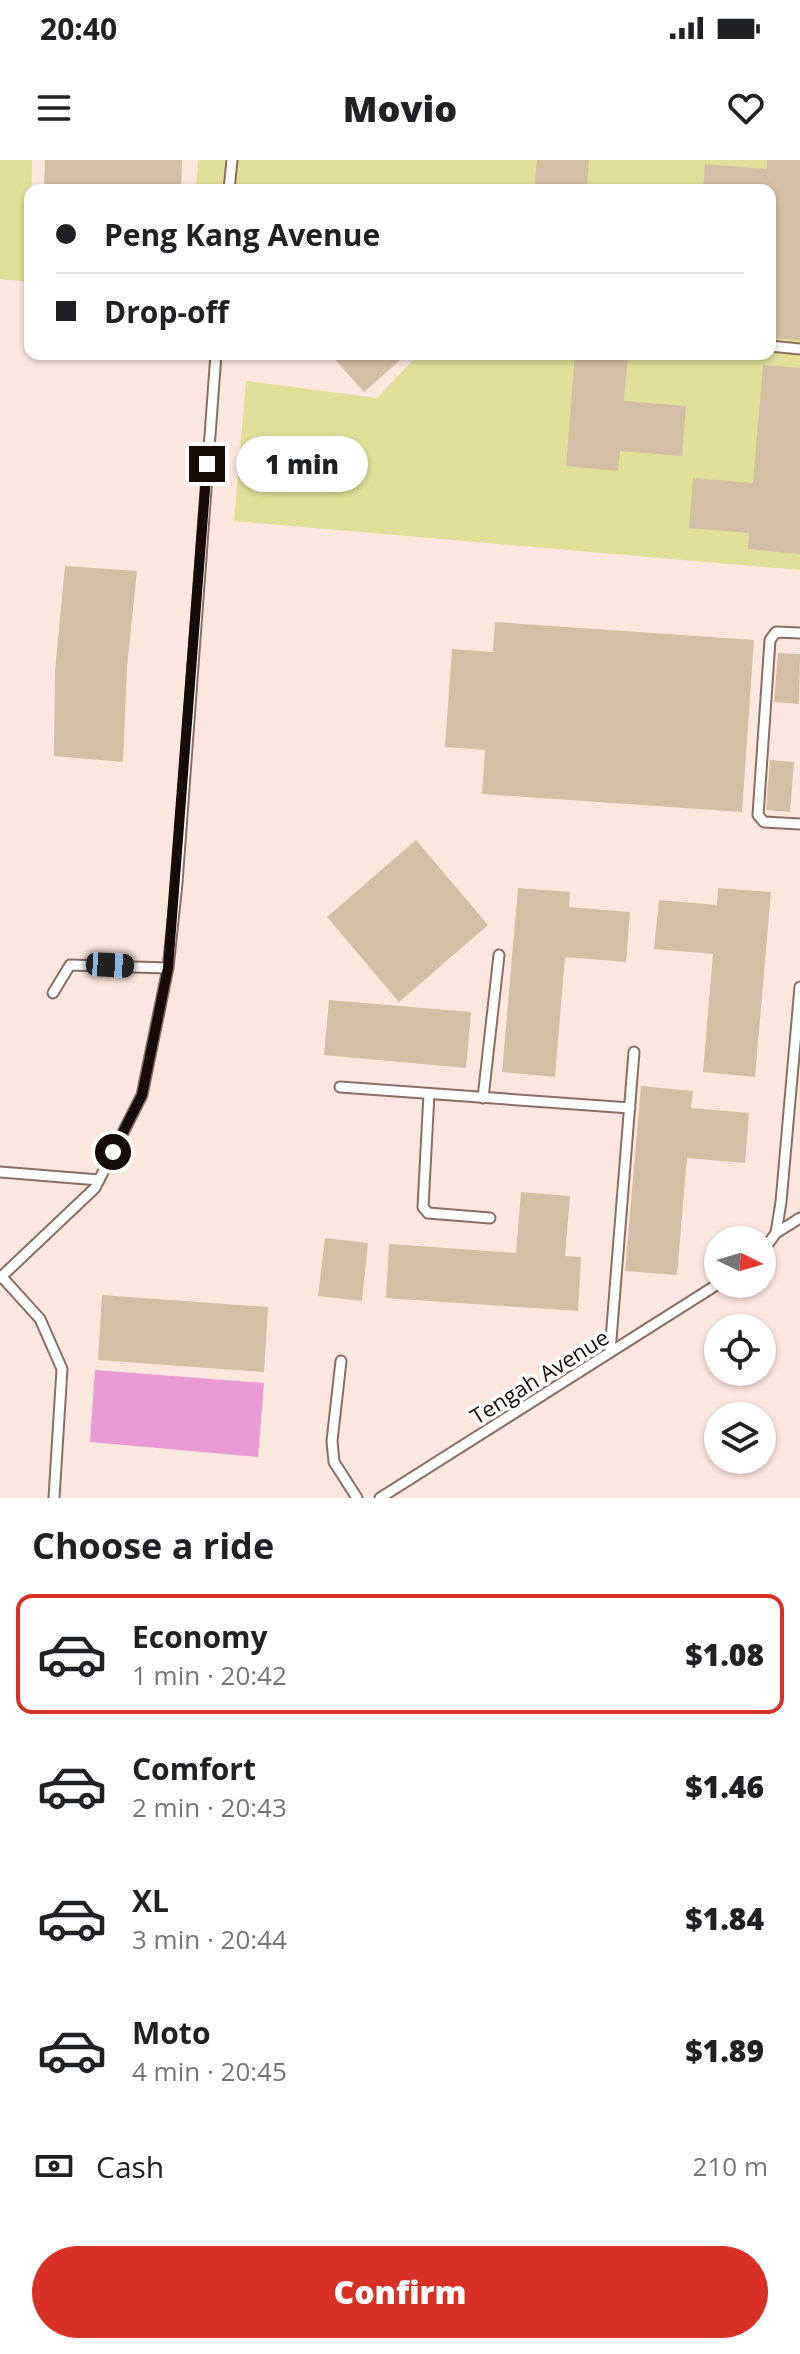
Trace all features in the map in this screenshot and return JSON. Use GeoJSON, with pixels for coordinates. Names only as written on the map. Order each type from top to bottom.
{"type":"FeatureCollection","features":[{"type":"Feature","properties":{"kind":"lane"},"geometry":{"type":"LineString","coordinates":[[230,184],[232,160]]}},
{"type":"Feature","properties":{"kind":"lane"},"geometry":{"type":"LineString","coordinates":[[776,347],[800,349]]}},
{"type":"Feature","properties":{"kind":"lane"},"geometry":{"type":"LineString","coordinates":[[54,1498],[62,1369],[40,1319],[1,1277],[99,1180],[142,1095],[168,968],[216,360]]}},
{"type":"Feature","properties":{"kind":"lane"},"geometry":{"type":"LineString","coordinates":[[800,633],[776,632],[770,640],[758,815],[764,822],[800,824]]}},
{"type":"Feature","properties":{"kind":"lane"},"geometry":{"type":"LineString","coordinates":[[483,1098],[499,955]]}},
{"type":"Feature","properties":{"kind":"lane"},"geometry":{"type":"LineString","coordinates":[[53,993],[70,965],[168,968]]}},
{"type":"Feature","properties":{"kind":"lane"},"geometry":{"type":"LineString","coordinates":[[776,1233],[800,987]]}},
{"type":"Feature","properties":{"kind":"lane"},"geometry":{"type":"LineString","coordinates":[[610,1352],[634,1052]]}},
{"type":"Feature","properties":{"kind":"lane"},"geometry":{"type":"LineString","coordinates":[[340,1087],[630,1108]]}},
{"type":"Feature","properties":{"kind":"lane"},"geometry":{"type":"LineString","coordinates":[[429,1094],[423,1207],[428,1213],[490,1218]]}},
{"type":"Feature","properties":{"kind":"lane"},"geometry":{"type":"LineString","coordinates":[[0,1172],[99,1180]]}},
{"type":"Feature","properties":{"kind":"lane"},"geometry":{"type":"LineString","coordinates":[[776,1233],[800,1218]]}},
{"type":"Feature","properties":{"kind":"lane","name":"Tengah Avenue"},"geometry":{"type":"LineString","coordinates":[[380,1498],[704,1293]]}},
{"type":"Feature","properties":{"kind":"lane"},"geometry":{"type":"LineString","coordinates":[[341,1361],[334,1414],[334,1462],[357,1498]]}},
{"type":"Feature","properties":{"kind":"green space"},"geometry":{"type":"Polygon","coordinates":[[[0,160],[32,160],[32,184],[24,184],[24,281],[0,279],[0,160]]]}},
{"type":"Feature","properties":{"kind":"green space"},"geometry":{"type":"Polygon","coordinates":[[[198,160],[800,160],[800,570],[234,521],[246,381],[377,398],[413,360],[776,360],[776,184],[196,184],[198,160]]]}},
{"type":"Feature","properties":{"kind":"shaded area"},"geometry":{"type":"Polygon","coordinates":[[[95,1370],[264,1383],[258,1457],[90,1442],[95,1370]]]}},
{"type":"Feature","properties":{"kind":"building"},"geometry":{"type":"Polygon","coordinates":[[[45,160],[182,160],[181,184],[44,184],[45,160]]]}},
{"type":"Feature","properties":{"kind":"building"},"geometry":{"type":"Polygon","coordinates":[[[537,160],[589,160],[587,184],[535,184],[537,160]]]}},
{"type":"Feature","properties":{"kind":"building"},"geometry":{"type":"Polygon","coordinates":[[[767,160],[800,160],[800,340],[776,338],[776,184],[703,184],[705,164],[767,169],[767,160]]]}},
{"type":"Feature","properties":{"kind":"building"},"geometry":{"type":"Polygon","coordinates":[[[335,360],[400,360],[364,392],[335,360]]]}},
{"type":"Feature","properties":{"kind":"building"},"geometry":{"type":"Polygon","coordinates":[[[575,360],[627,360],[624,401],[686,406],[682,456],[620,451],[618,471],[566,466],[575,360]]]}},
{"type":"Feature","properties":{"kind":"building"},"geometry":{"type":"Polygon","coordinates":[[[763,365],[800,368],[800,554],[748,549],[749,533],[689,528],[693,478],[753,483],[763,365]]]}},
{"type":"Feature","properties":{"kind":"building"},"geometry":{"type":"Polygon","coordinates":[[[65,566],[137,571],[127,667],[123,762],[54,756],[55,671],[65,566]]]}},
{"type":"Feature","properties":{"kind":"building"},"geometry":{"type":"Polygon","coordinates":[[[495,622],[754,640],[742,812],[482,794],[485,750],[445,747],[452,649],[493,652],[495,622]]]}},
{"type":"Feature","properties":{"kind":"building"},"geometry":{"type":"Polygon","coordinates":[[[778,653],[800,654],[799,704],[774,702],[778,653]]]}},
{"type":"Feature","properties":{"kind":"building"},"geometry":{"type":"Polygon","coordinates":[[[770,760],[794,762],[790,812],[766,810],[770,760]]]}},
{"type":"Feature","properties":{"kind":"building"},"geometry":{"type":"Polygon","coordinates":[[[416,840],[488,925],[399,1002],[327,917],[416,840]]]}},
{"type":"Feature","properties":{"kind":"building"},"geometry":{"type":"Polygon","coordinates":[[[518,888],[570,892],[569,907],[630,912],[626,962],[565,957],[555,1077],[502,1072],[518,888]]]}},
{"type":"Feature","properties":{"kind":"building"},"geometry":{"type":"Polygon","coordinates":[[[718,888],[771,892],[755,1077],[703,1072],[713,954],[654,949],[659,900],[717,905],[718,888]]]}},
{"type":"Feature","properties":{"kind":"building"},"geometry":{"type":"Polygon","coordinates":[[[329,1000],[471,1012],[466,1068],[324,1055],[329,1000]]]}},
{"type":"Feature","properties":{"kind":"building"},"geometry":{"type":"Polygon","coordinates":[[[641,1086],[693,1091],[691,1108],[749,1113],[745,1163],[687,1158],[677,1275],[625,1271],[641,1086]]]}},
{"type":"Feature","properties":{"kind":"building"},"geometry":{"type":"Polygon","coordinates":[[[521,1192],[570,1196],[565,1256],[581,1257],[578,1311],[386,1298],[389,1244],[516,1253],[521,1192]]]}},
{"type":"Feature","properties":{"kind":"building"},"geometry":{"type":"Polygon","coordinates":[[[325,1238],[368,1243],[362,1301],[318,1296],[325,1238]]]}},
{"type":"Feature","properties":{"kind":"building"},"geometry":{"type":"Polygon","coordinates":[[[102,1295],[268,1307],[264,1372],[98,1360],[102,1295]]]}},
{"type":"Feature","properties":{"kind":"route"},"geometry":{"type":"LineString","coordinates":[[113,1152],[142,1095],[168,968],[177,883],[207,464]]}}]}
